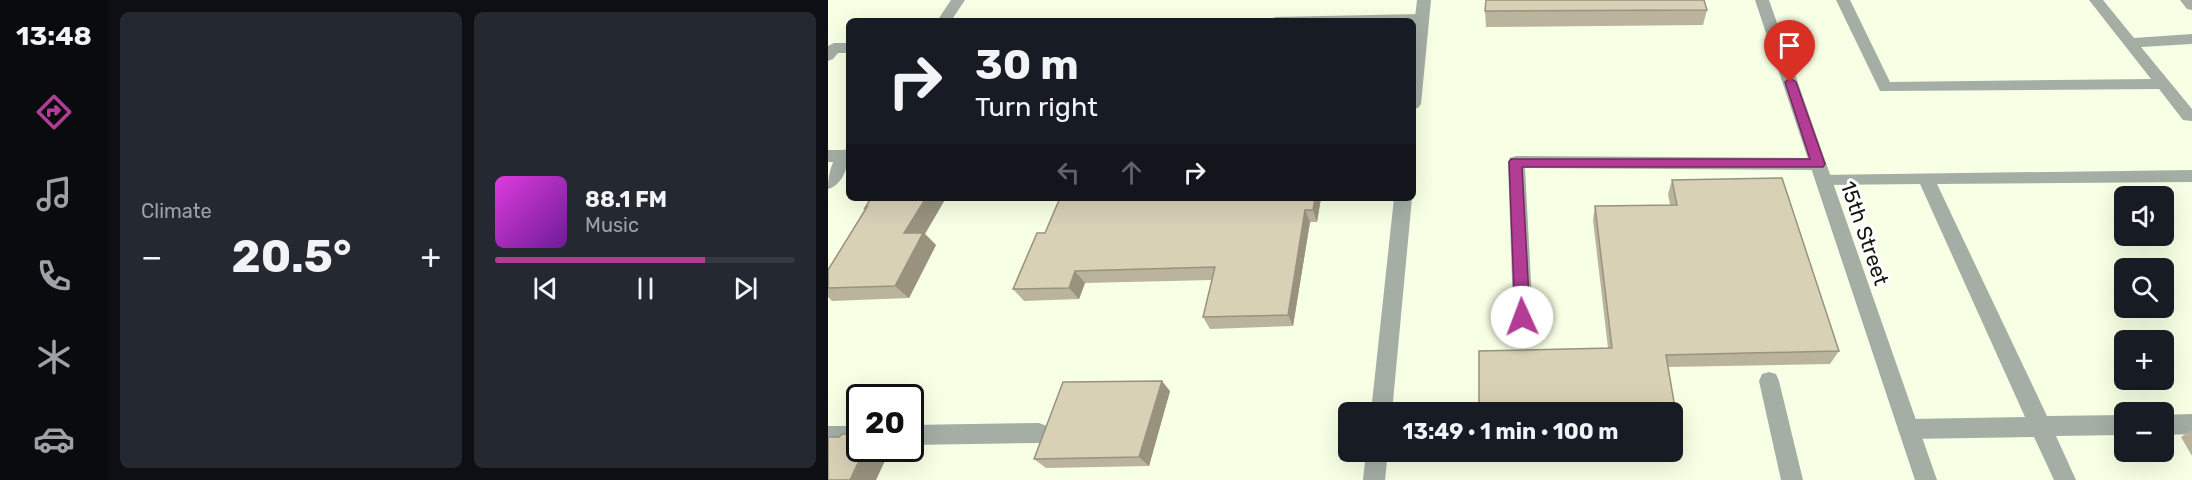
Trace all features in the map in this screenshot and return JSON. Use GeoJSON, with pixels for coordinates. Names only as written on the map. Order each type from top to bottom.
{"type":"FeatureCollection","features":[{"type":"Feature","properties":{"kind":"street"},"geometry":{"type":"LineString","coordinates":[[946,18],[958,0]]}},
{"type":"Feature","properties":{"kind":"street"},"geometry":{"type":"LineString","coordinates":[[1416,75],[1424,0]]}},
{"type":"Feature","properties":{"kind":"street","name":"15th Street"},"geometry":{"type":"LineString","coordinates":[[1762,0],[1926,480]]}},
{"type":"Feature","properties":{"kind":"street"},"geometry":{"type":"LineString","coordinates":[[1843,0],[1885,87],[2164,84]]}},
{"type":"Feature","properties":{"kind":"street"},"geometry":{"type":"LineString","coordinates":[[2096,0],[2189,116]]}},
{"type":"Feature","properties":{"kind":"street"},"geometry":{"type":"LineString","coordinates":[[2187,0],[2192,6]]}},
{"type":"Feature","properties":{"kind":"street"},"geometry":{"type":"LineString","coordinates":[[1416,18],[1422,18]]}},
{"type":"Feature","properties":{"kind":"street"},"geometry":{"type":"LineString","coordinates":[[2131,43],[2192,39]]}},
{"type":"Feature","properties":{"kind":"street"},"geometry":{"type":"LineString","coordinates":[[828,56],[834,48],[846,48]]}},
{"type":"Feature","properties":{"kind":"street"},"geometry":{"type":"LineString","coordinates":[[828,156],[846,155]]}},
{"type":"Feature","properties":{"kind":"street"},"geometry":{"type":"LineString","coordinates":[[828,183],[846,158]]}},
{"type":"Feature","properties":{"kind":"street"},"geometry":{"type":"LineString","coordinates":[[1524,339],[1516,162],[1821,171],[1926,178],[2192,176]]}},
{"type":"Feature","properties":{"kind":"street"},"geometry":{"type":"LineString","coordinates":[[1926,178],[2065,480]]}},
{"type":"Feature","properties":{"kind":"street"},"geometry":{"type":"LineString","coordinates":[[1382,402],[1403,201]]}},
{"type":"Feature","properties":{"kind":"street"},"geometry":{"type":"LineString","coordinates":[[1769,381],[1792,480]]}},
{"type":"Feature","properties":{"kind":"street"},"geometry":{"type":"LineString","coordinates":[[2174,425],[2192,424]]}},
{"type":"Feature","properties":{"kind":"street"},"geometry":{"type":"LineString","coordinates":[[1909,429],[2114,425]]}},
{"type":"Feature","properties":{"kind":"street"},"geometry":{"type":"LineString","coordinates":[[924,435],[1039,433]]}},
{"type":"Feature","properties":{"kind":"street"},"geometry":{"type":"LineString","coordinates":[[828,436],[846,435]]}},
{"type":"Feature","properties":{"kind":"street"},"geometry":{"type":"LineString","coordinates":[[1374,480],[1376,462]]}},
{"type":"Feature","properties":{"kind":"building"},"geometry":{"type":"Polygon","coordinates":[[[1486,0],[1704,0],[1707,10],[1485,11],[1486,0]]]}},
{"type":"Feature","properties":{"kind":"building"},"geometry":{"type":"Polygon","coordinates":[[[1782,178],[1839,351],[1666,355],[1674,402],[1479,402],[1479,351],[1612,348],[1595,206],[1677,205],[1672,180],[1782,178]]]}},
{"type":"Feature","properties":{"kind":"building"},"geometry":{"type":"Polygon","coordinates":[[[869,201],[924,201],[904,233],[923,233],[895,286],[828,288],[828,270],[867,207],[865,208],[869,201]]]}},
{"type":"Feature","properties":{"kind":"building"},"geometry":{"type":"Polygon","coordinates":[[[1059,201],[1314,201],[1313,210],[1305,210],[1288,315],[1203,317],[1215,267],[1075,271],[1069,288],[1013,289],[1037,233],[1045,233],[1059,201]]]}},
{"type":"Feature","properties":{"kind":"building"},"geometry":{"type":"Polygon","coordinates":[[[1162,381],[1139,457],[1034,459],[1063,382],[1162,381]]]}},
{"type":"Feature","properties":{"kind":"building"},"geometry":{"type":"Polygon","coordinates":[[[846,434],[846,462],[858,462],[850,480],[828,480],[828,437],[839,437],[846,434]]]}},
{"type":"Feature","properties":{"kind":"route"},"geometry":{"type":"LineString","coordinates":[[1522,317],[1516,162],[1818,164],[1790,82]]}}]}
